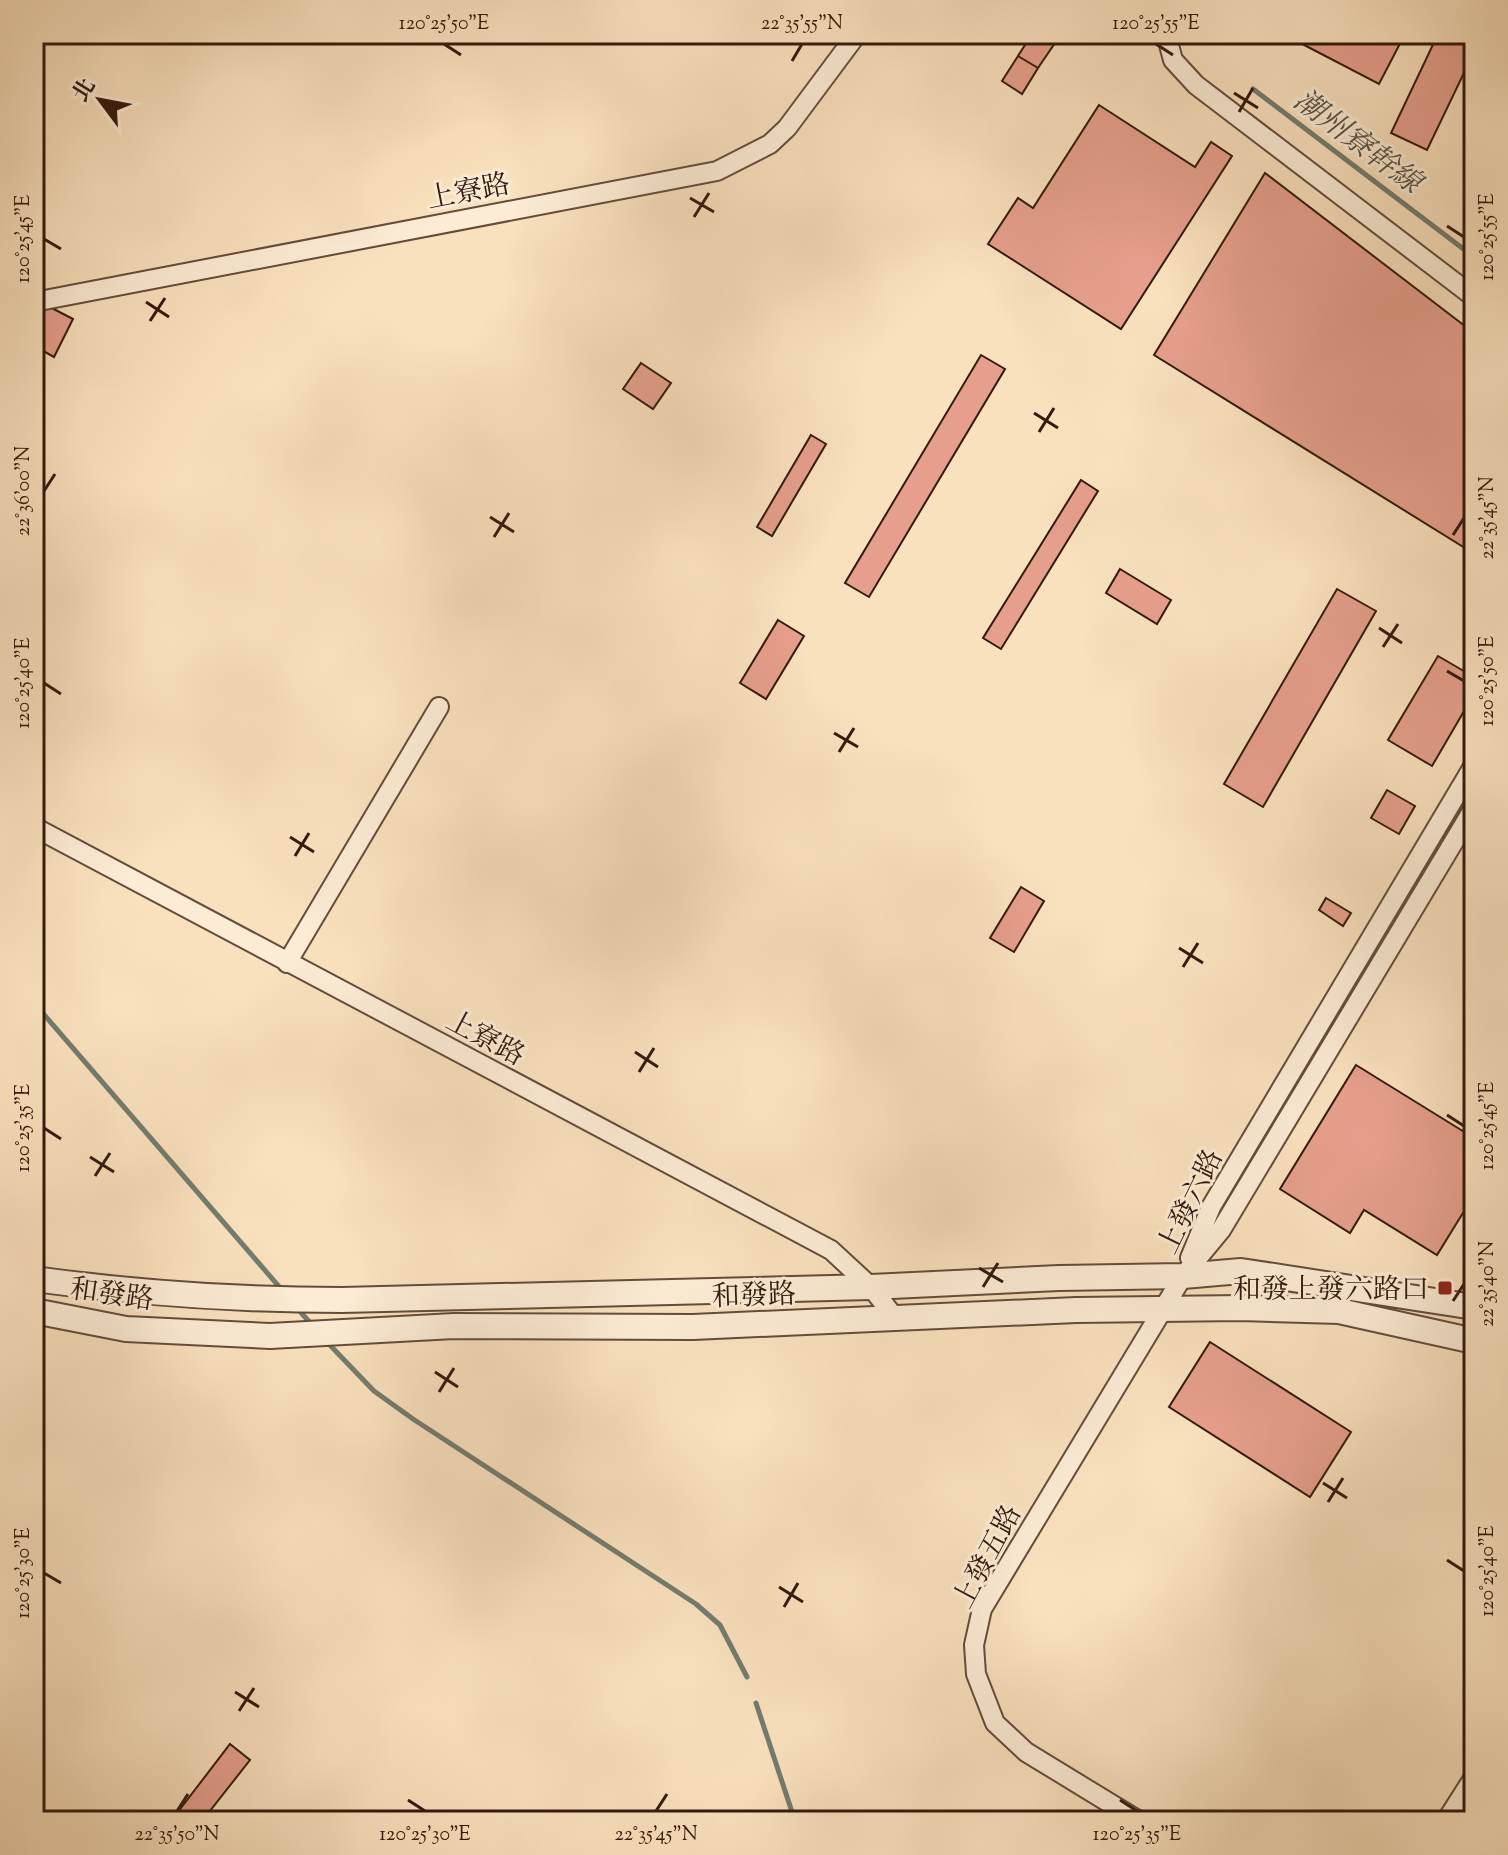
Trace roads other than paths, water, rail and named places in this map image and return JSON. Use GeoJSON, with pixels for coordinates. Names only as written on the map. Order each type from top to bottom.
{"type":"FeatureCollection","features":[{"type":"Feature","properties":{"kind":"street","name":"上寮路"},"geometry":{"type":"LineString","coordinates":[[34,302],[717,171],[770,144],[787,128],[857,34]]}},
{"type":"Feature","properties":{"kind":"street"},"geometry":{"type":"LineString","coordinates":[[1166,34],[1173,60],[1196,85],[1474,297]]}},
{"type":"Feature","properties":{"kind":"street"},"geometry":{"type":"LineString","coordinates":[[287,963],[439,707]]}},
{"type":"Feature","properties":{"kind":"street","name":"上發六路"},"geometry":{"type":"LineString","coordinates":[[1183,1276],[1211,1207],[1474,765]]}},
{"type":"Feature","properties":{"kind":"street","name":"上發六路"},"geometry":{"type":"LineString","coordinates":[[1183,1276],[1221,1230],[1474,808]]}},
{"type":"Feature","properties":{"kind":"street","name":"上寮路"},"geometry":{"type":"LineString","coordinates":[[34,827],[831,1250],[871,1287],[895,1318]]}},
{"type":"Feature","properties":{"kind":"street","name":"和發路"},"geometry":{"type":"LineString","coordinates":[[34,1279],[95,1288],[257,1300],[342,1300],[871,1287],[1253,1272],[1474,1307]]}},
{"type":"Feature","properties":{"kind":"street","name":"上發五路"},"geometry":{"type":"LineString","coordinates":[[1139,1821],[1026,1752],[995,1723],[976,1674],[974,1645],[982,1609],[1183,1276]]}},
{"type":"Feature","properties":{"kind":"street","name":"和發路"},"geometry":{"type":"LineString","coordinates":[[34,1311],[126,1329],[270,1336],[454,1326],[693,1327],[1241,1308],[1339,1311],[1474,1341]]}},
{"type":"Feature","properties":{"kind":"street"},"geometry":{"type":"LineString","coordinates":[[1446,1821],[1474,1777]]}},
{"type":"Feature","properties":{"kind":"waterway","name":"潮州寮幹線"},"geometry":{"type":"LineString","coordinates":[[1253,89],[1474,257]]}},
{"type":"Feature","properties":{"kind":"waterway"},"geometry":{"type":"LineString","coordinates":[[34,1003],[282,1290]]}},
{"type":"Feature","properties":{"kind":"waterway"},"geometry":{"type":"LineString","coordinates":[[296,1307],[313,1326]]}},
{"type":"Feature","properties":{"kind":"waterway"},"geometry":{"type":"LineString","coordinates":[[325,1340],[374,1391],[413,1419],[696,1604],[720,1625],[747,1677]]}},
{"type":"Feature","properties":{"kind":"waterway"},"geometry":{"type":"LineString","coordinates":[[756,1703],[795,1821]]}},
{"type":"Feature","properties":{"kind":"place","name":"和發上發六路口"},"geometry":{"type":"Point","coordinates":[1445,1288]}}]}
